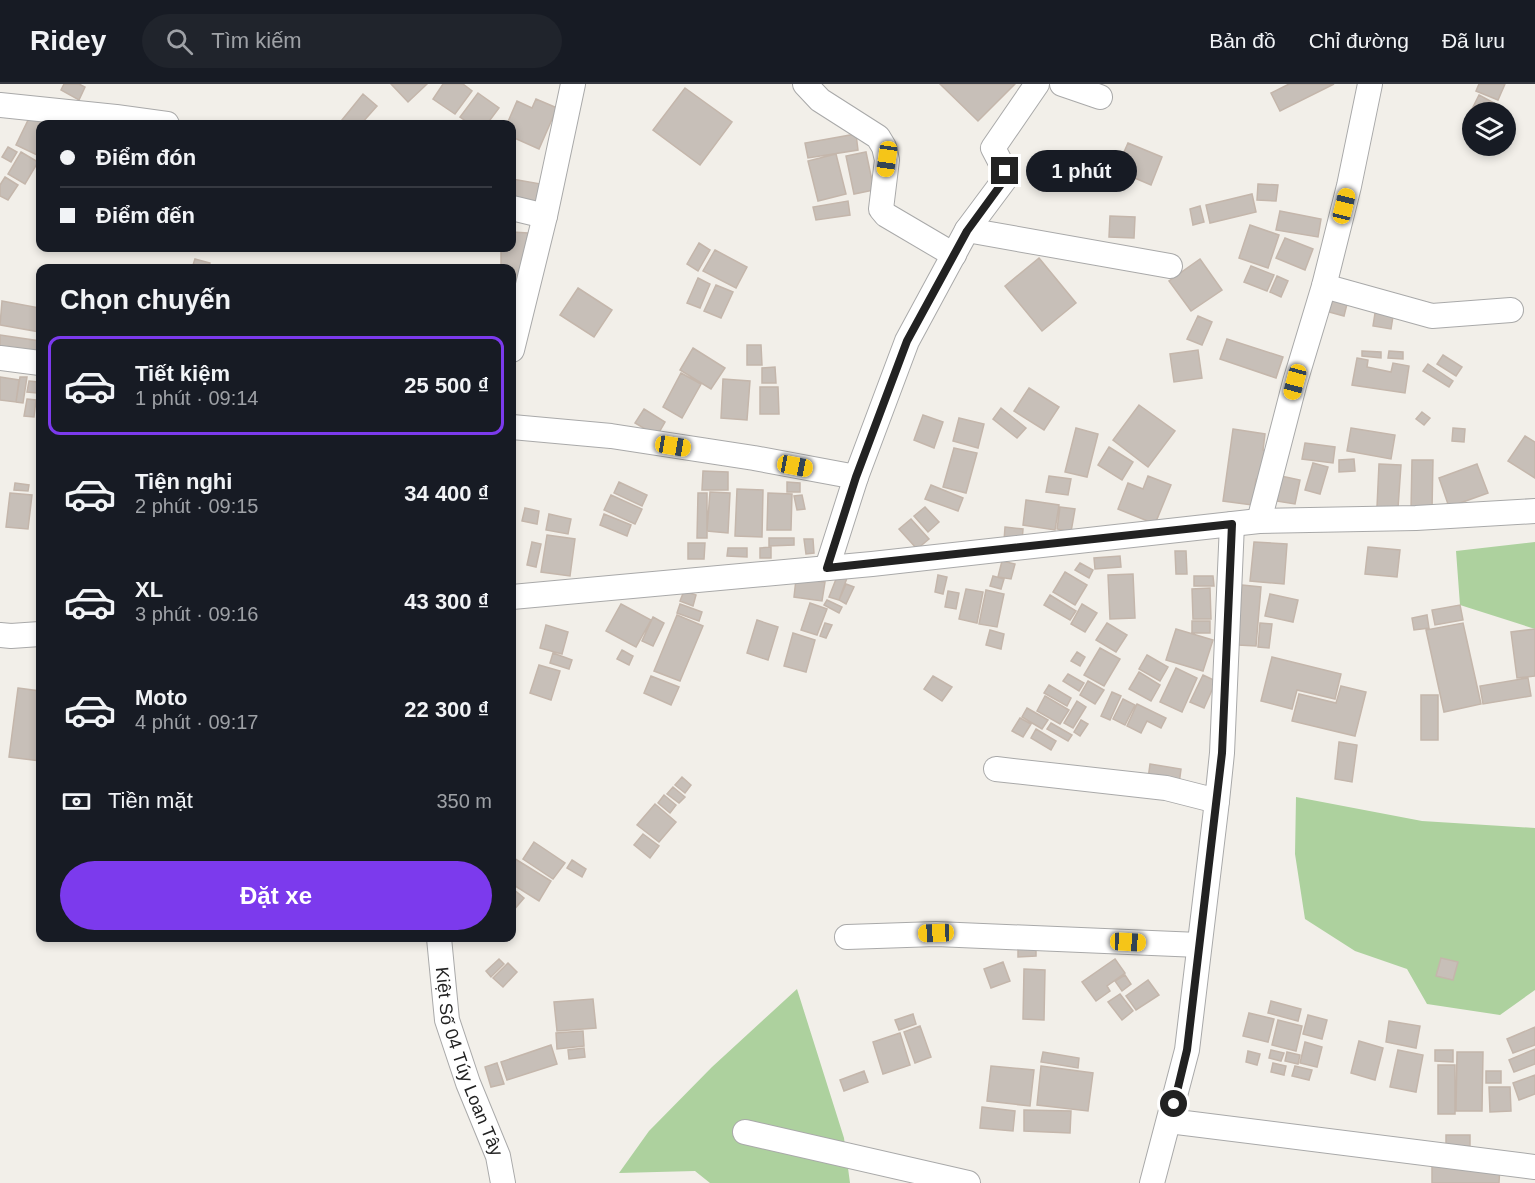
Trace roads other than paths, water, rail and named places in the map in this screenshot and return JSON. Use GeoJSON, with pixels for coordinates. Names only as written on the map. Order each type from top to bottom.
{"type":"FeatureCollection","features":[{"type":"Feature","properties":{"kind":"street"},"geometry":{"type":"LineString","coordinates":[[516,333],[573,84]]}},
{"type":"Feature","properties":{"kind":"street"},"geometry":{"type":"LineString","coordinates":[[805,84],[820,100],[878,137],[887,159],[881,209],[886,215],[954,255]]}},
{"type":"Feature","properties":{"kind":"street"},"geometry":{"type":"LineString","coordinates":[[827,568],[856,477],[907,341],[967,231],[1005,179],[1005,171],[993,148],[1037,84]]}},
{"type":"Feature","properties":{"kind":"street"},"geometry":{"type":"LineString","coordinates":[[1062,84],[1100,97]]}},
{"type":"Feature","properties":{"kind":"street"},"geometry":{"type":"LineString","coordinates":[[1259,521],[1295,382],[1324,286],[1349,186],[1370,84]]}},
{"type":"Feature","properties":{"kind":"street"},"geometry":{"type":"LineString","coordinates":[[0,105],[138,120]]}},
{"type":"Feature","properties":{"kind":"street"},"geometry":{"type":"LineString","coordinates":[[516,209],[544,216]]}},
{"type":"Feature","properties":{"kind":"street"},"geometry":{"type":"LineString","coordinates":[[967,231],[1170,266]]}},
{"type":"Feature","properties":{"kind":"street"},"geometry":{"type":"LineString","coordinates":[[1324,286],[1432,316],[1511,310]]}},
{"type":"Feature","properties":{"kind":"street"},"geometry":{"type":"LineString","coordinates":[[0,358],[36,362]]}},
{"type":"Feature","properties":{"kind":"street"},"geometry":{"type":"LineString","coordinates":[[516,427],[611,436],[754,458],[856,477]]}},
{"type":"Feature","properties":{"kind":"street"},"geometry":{"type":"LineString","coordinates":[[516,597],[827,568],[1259,521],[1416,518],[1535,511]]}},
{"type":"Feature","properties":{"kind":"street"},"geometry":{"type":"LineString","coordinates":[[1152,1183],[1187,1050],[1222,753],[1232,524]]}},
{"type":"Feature","properties":{"kind":"street"},"geometry":{"type":"LineString","coordinates":[[0,635],[36,634]]}},
{"type":"Feature","properties":{"kind":"street"},"geometry":{"type":"LineString","coordinates":[[996,769],[1166,788],[1217,801]]}},
{"type":"Feature","properties":{"kind":"street"},"geometry":{"type":"LineString","coordinates":[[847,937],[936,933],[1199,945]]}},
{"type":"Feature","properties":{"kind":"street","name":"Kiệt Số 04 Túy Loan Tây"},"geometry":{"type":"LineString","coordinates":[[439,942],[447,1020],[468,1083],[498,1156],[503,1183]]}},
{"type":"Feature","properties":{"kind":"street"},"geometry":{"type":"LineString","coordinates":[[1169,1121],[1535,1167]]}},
{"type":"Feature","properties":{"kind":"street"},"geometry":{"type":"LineString","coordinates":[[745,1132],[968,1183]]}}]}
